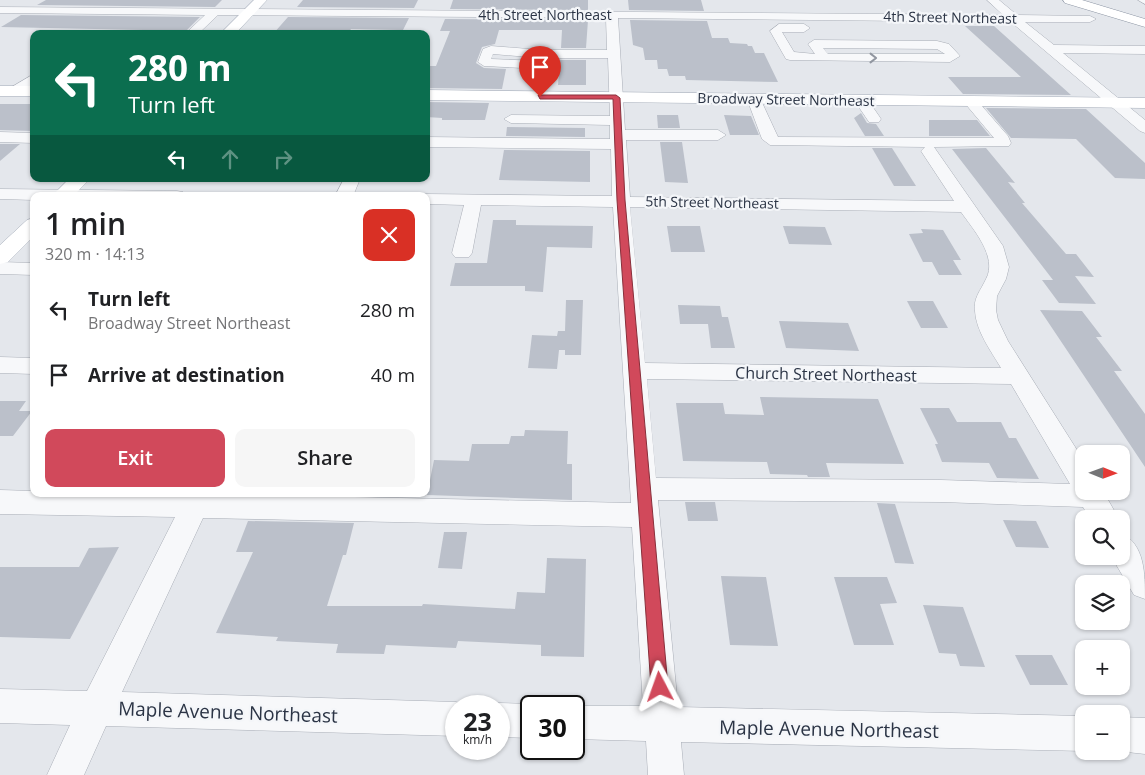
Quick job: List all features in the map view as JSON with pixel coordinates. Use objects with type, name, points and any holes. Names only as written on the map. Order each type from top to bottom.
[{"type":"main road","points":[[231,30],[261,0]]},
{"type":"main road","points":[[1069,0],[1145,23]]},
{"type":"main road","points":[[8,91],[30,91]]},
{"type":"main road","name":"Broadway Street Northeast","points":[[430,95],[1145,104]]},
{"type":"main road","points":[[67,192],[77,182]]},
{"type":"main road","points":[[0,257],[30,228]]},
{"type":"street","points":[[424,27],[437,0]]},
{"type":"street","points":[[992,0],[1010,14],[1010,18],[1145,128]]},
{"type":"street","points":[[714,2],[717,15]]},
{"type":"street","points":[[922,4],[934,17]]},
{"type":"street","name":"4th Street Northeast","points":[[0,10],[796,16],[818,12],[934,17],[1090,19]]},
{"type":"street","points":[[195,30],[214,13]]},
{"type":"street","points":[[612,15],[621,200],[666,775]]},
{"type":"street","points":[[796,16],[824,58]]},
{"type":"street","points":[[753,29],[804,28]]},
{"type":"street","points":[[777,29],[776,31],[790,56],[824,58],[950,58],[954,56],[945,47],[937,45],[814,44]]},
{"type":"street","points":[[1049,49],[1145,50]]},
{"type":"street","points":[[548,54],[614,54]]},
{"type":"street","points":[[1068,65],[1087,65]]},
{"type":"street","points":[[8,91],[30,80]]},
{"type":"street","points":[[754,99],[770,139],[775,142],[1003,143],[1003,139],[970,101]]},
{"type":"street","points":[[861,100],[874,119]]},
{"type":"street","points":[[511,119],[618,133]]},
{"type":"street","points":[[430,142],[618,133],[718,136]]},
{"type":"street","points":[[0,137],[30,138]]},
{"type":"street","points":[[929,151],[968,207],[998,257],[1000,267],[998,279],[987,297],[985,306],[987,318],[997,342],[1075,470]]},
{"type":"street","points":[[0,194],[30,195]]},
{"type":"street","name":"5th Street Northeast","points":[[430,199],[621,200],[968,207]]},
{"type":"street","points":[[462,253],[474,200]]},
{"type":"street","points":[[0,268],[30,269]]},
{"type":"street","points":[[0,365],[30,366]]},
{"type":"street","name":"Church Street Northeast","points":[[635,371],[1018,376]]},
{"type":"street","points":[[0,502],[197,500],[645,502],[941,491],[1075,497]]},
{"type":"street","points":[[65,775],[197,500]]},
{"type":"street","points":[[1130,561],[1145,585]]},
{"type":"street","name":"Maple Avenue Northeast","points":[[0,706],[445,719]]},
{"type":"street","name":"Maple Avenue Northeast","points":[[585,722],[1075,734]]},
{"type":"street","points":[[1130,735],[1145,736]]},
{"type":"building","points":[[46,0],[222,0],[215,7],[37,5]]},
{"type":"building","points":[[303,0],[418,0],[414,8],[297,7]]},
{"type":"building","points":[[453,0],[588,0],[588,10],[450,9]]},
{"type":"building","points":[[628,0],[701,0],[704,11],[629,10]]},
{"type":"building","points":[[21,15],[200,17],[187,30],[1,27]]},
{"type":"building","points":[[288,17],[409,18],[403,30],[277,30]]},
{"type":"building","points":[[445,19],[588,20],[586,48],[561,48],[562,30],[499,30],[495,44],[482,47],[476,63],[484,68],[506,69],[502,89],[430,88],[430,66],[436,66],[450,31],[440,31]]},
{"type":"building","points":[[630,20],[707,21],[712,38],[728,38],[730,43],[747,44],[752,46],[755,53],[764,53],[778,82],[686,80],[685,76],[669,76],[667,69],[658,69],[657,60],[645,60],[643,48],[633,45]]},
{"type":"building","points":[[965,26],[994,26],[1071,95],[963,94],[948,77],[1021,77]]},
{"type":"building","points":[[560,60],[586,60],[586,85],[558,85]]},
{"type":"building","points":[[430,102],[489,103],[485,120],[442,120],[442,118],[430,117]]},
{"type":"building","points":[[0,104],[30,104],[30,131],[0,130]]},
{"type":"building","points":[[986,108],[1086,109],[1145,163],[1145,179],[1115,178],[1076,139],[1011,138]]},
{"type":"building","points":[[861,113],[867,123],[876,124],[884,136],[865,136],[854,118]]},
{"type":"building","points":[[657,115],[678,115],[680,128],[658,128]]},
{"type":"building","points":[[724,115],[751,116],[759,135],[730,135]]},
{"type":"building","points":[[929,120],[977,120],[990,136],[929,136]]},
{"type":"building","points":[[507,127],[585,128],[585,137],[506,136]]},
{"type":"building","points":[[660,142],[682,142],[688,183],[665,182]]},
{"type":"building","points":[[0,144],[20,144],[0,161]]},
{"type":"building","points":[[872,148],[892,148],[916,186],[894,186]]},
{"type":"building","points":[[986,148],[1015,183],[1008,182],[1025,203],[1022,203],[1066,254],[1076,254],[1094,277],[1075,276],[1096,304],[1059,303],[1042,280],[1053,280],[952,149]]},
{"type":"building","points":[[504,150],[590,151],[590,182],[499,180]]},
{"type":"building","points":[[493,220],[516,220],[516,225],[593,226],[592,248],[547,247],[543,292],[525,291],[525,286],[450,286],[455,263],[487,263]]},
{"type":"building","points":[[667,226],[700,226],[705,252],[671,252]]},
{"type":"building","points":[[783,226],[825,227],[832,245],[789,244]]},
{"type":"building","points":[[921,229],[943,230],[961,260],[953,260],[962,275],[939,275],[932,262],[923,262],[909,234],[923,233]]},
{"type":"building","points":[[566,300],[583,300],[581,355],[565,355],[565,350],[559,350],[557,369],[528,368],[532,335],[557,336],[558,331],[565,331]]},
{"type":"building","points":[[907,301],[933,301],[948,328],[921,328]]},
{"type":"building","points":[[678,305],[720,306],[722,317],[728,317],[735,348],[711,348],[708,324],[680,324]]},
{"type":"building","points":[[1040,310],[1082,311],[1102,337],[1096,337],[1122,371],[1114,371],[1145,414],[1145,467]]},
{"type":"building","points":[[779,321],[848,323],[859,351],[786,348]]},
{"type":"building","points":[[760,397],[878,399],[904,464],[826,463],[830,477],[808,477],[807,475],[770,474],[767,462],[683,461],[676,403],[723,403],[725,414],[764,415]]},
{"type":"building","points":[[0,401],[26,401],[19,411],[30,411],[30,414],[13,436],[0,436]]},
{"type":"building","points":[[920,408],[949,408],[957,422],[1001,422],[1009,438],[1016,438],[1039,479],[997,478],[989,463],[942,462],[935,444],[938,444]]},
{"type":"building","points":[[525,430],[568,431],[567,464],[572,464],[572,500],[430,495],[430,480],[434,460],[469,461],[472,444],[509,444],[511,436],[524,436]]},
{"type":"building","points":[[685,502],[715,502],[718,521],[688,521]]},
{"type":"building","points":[[877,503],[895,504],[914,564],[895,563]]},
{"type":"building","points":[[1003,520],[1036,521],[1049,548],[1016,547]]},
{"type":"building","points":[[248,521],[354,523],[346,555],[343,555],[327,606],[422,606],[423,604],[515,609],[517,592],[545,593],[547,558],[586,559],[584,657],[541,656],[541,645],[458,641],[456,648],[386,645],[384,654],[336,653],[338,644],[276,641],[278,637],[216,633],[253,552],[236,552]]},
{"type":"building","points":[[444,532],[467,532],[462,569],[438,568]]},
{"type":"building","points":[[119,547],[70,639],[0,637],[0,567],[79,567],[89,548]]},
{"type":"building","points":[[721,576],[766,577],[778,646],[730,645]]},
{"type":"building","points":[[834,577],[887,577],[897,603],[880,604],[894,645],[854,645]]},
{"type":"building","points":[[923,605],[963,607],[985,667],[960,666],[956,654],[939,653]]},
{"type":"building","points":[[1015,655],[1052,655],[1068,685],[1030,685]]},
{"type":"route","points":[[540,97],[616,98],[621,200],[660,687]]}]
